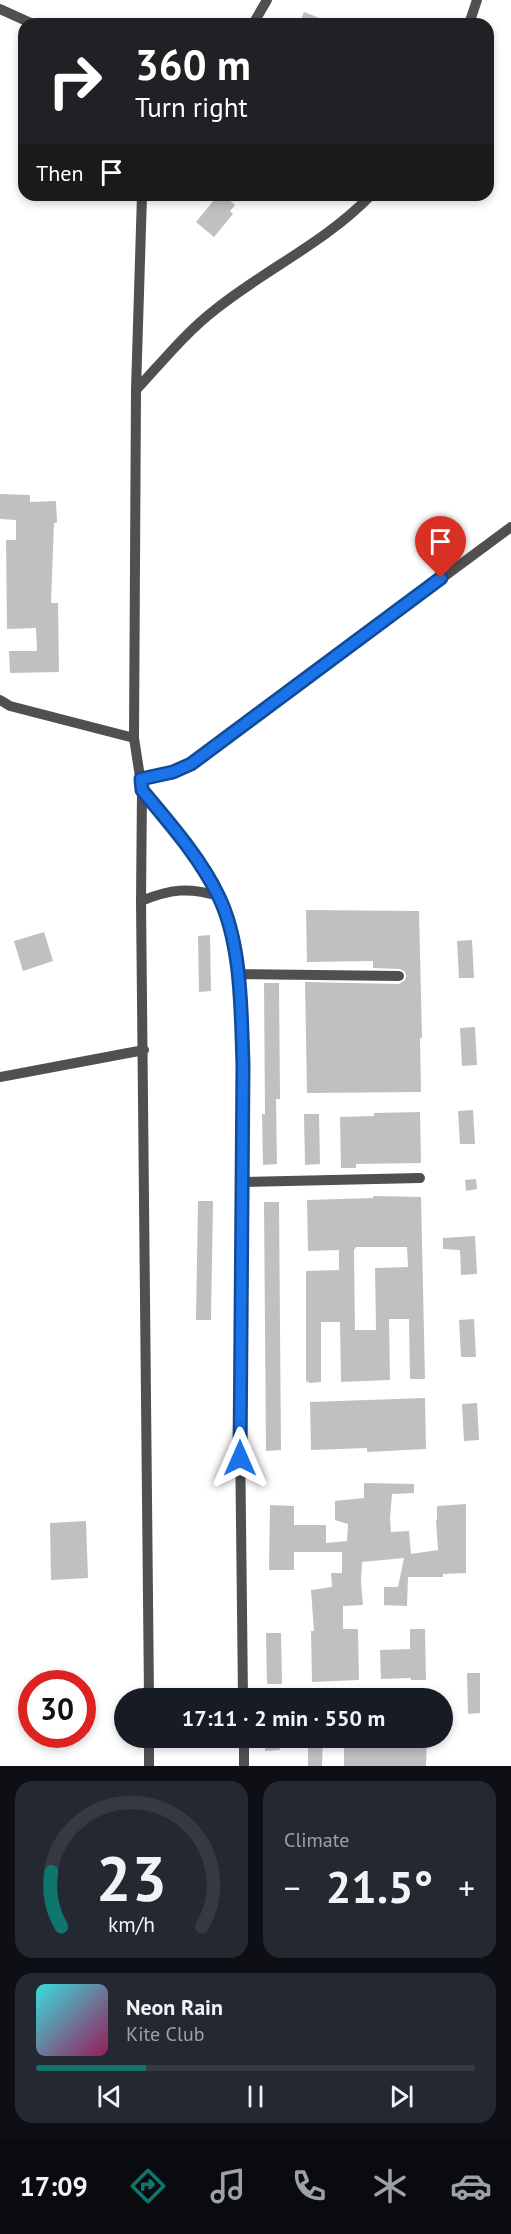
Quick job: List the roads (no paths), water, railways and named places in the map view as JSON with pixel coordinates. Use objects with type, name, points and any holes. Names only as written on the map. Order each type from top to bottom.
[{"type":"street","points":[[256,18],[267,0]]},
{"type":"street","points":[[471,18],[477,0]]},
{"type":"street","points":[[0,9],[20,18]]},
{"type":"street","points":[[142,201],[136,390],[135,738],[142,784],[141,901],[149,1688]]},
{"type":"street","points":[[136,390],[182,340],[216,309],[314,242],[365,201]]},
{"type":"street","points":[[142,784],[191,764],[511,527]]},
{"type":"street","points":[[0,700],[21,709],[135,738]]},
{"type":"street","points":[[142,784],[198,860],[219,896],[227,918],[237,974],[243,1064],[240,1434],[243,1688]]},
{"type":"street","points":[[141,901],[175,890],[196,890],[219,896]]},
{"type":"street","points":[[237,974],[399,976]]},
{"type":"street","points":[[0,1077],[144,1050]]},
{"type":"street","points":[[242,1182],[420,1178]]},
{"type":"street","points":[[149,1748],[149,1766]]},
{"type":"street","points":[[244,1748],[244,1766]]}]
